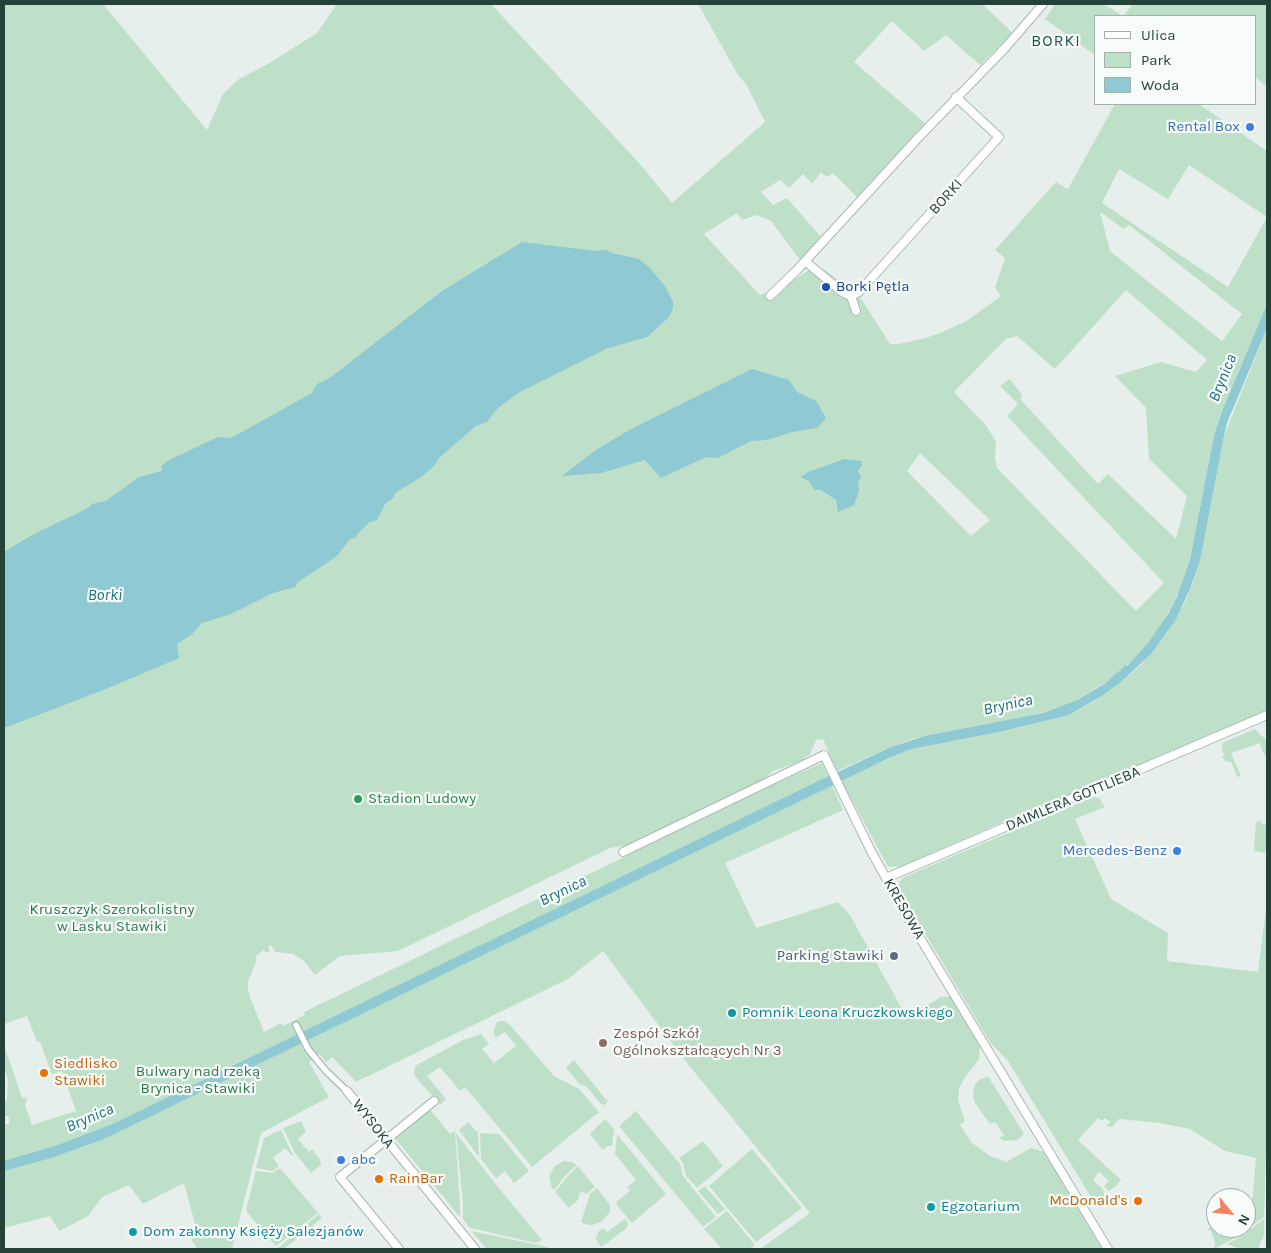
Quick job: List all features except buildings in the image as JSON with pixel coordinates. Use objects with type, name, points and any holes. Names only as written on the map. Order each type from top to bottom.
[{"type":"street","points":[[770,296],[805,261],[956,97],[1006,47],[1043,4]]},
{"type":"street","name":"BORKI","points":[[851,296],[859,292],[999,138],[956,97]]},
{"type":"street","points":[[805,261],[842,292],[851,296],[856,311]]},
{"type":"street","name":"DAIMLERA GOTTLIEBA","points":[[886,878],[1263,720],[1267,715]]},
{"type":"street","name":"KRESOWA","points":[[623,852],[824,755],[886,878],[914,928],[1108,1249]]},
{"type":"street","points":[[296,1025],[308,1049],[347,1091]]},
{"type":"street","name":"WYSOKA","points":[[347,1091],[475,1249]]},
{"type":"street","points":[[399,1249],[340,1177],[434,1101]]},
{"type":"green space","points":[[4,4],[103,4],[207,130],[223,94],[239,79],[268,64],[317,33],[337,4],[491,4],[639,163],[672,203],[765,122],[746,84],[738,75],[698,4],[982,4],[1013,33],[980,65],[946,35],[924,51],[892,21],[854,62],[925,123],[857,197],[833,173],[827,177],[821,172],[812,184],[803,174],[789,188],[780,180],[761,192],[773,205],[787,198],[821,237],[800,260],[771,221],[757,215],[742,220],[737,213],[704,234],[760,295],[792,281],[812,268],[825,270],[862,300],[890,344],[926,338],[945,331],[968,320],[1001,296],[995,288],[1005,258],[995,250],[1056,182],[1068,189],[1114,105],[1200,105],[1267,151],[1267,217],[1267,304],[1214,435],[1190,560],[1183,583],[1155,634],[1137,656],[1115,676],[1077,700],[1054,709],[1034,715],[912,739],[837,771],[823,739],[816,740],[810,754],[801,761],[773,771],[764,779],[628,845],[610,848],[398,951],[340,956],[315,975],[304,961],[293,954],[275,952],[271,945],[268,947],[270,951],[266,953],[264,950],[256,956],[256,962],[248,981],[251,1000],[264,1032],[281,1023],[283,1026],[305,1015],[304,1012],[822,763],[843,810],[725,863],[756,928],[838,902],[850,915],[907,1018],[941,997],[951,996],[980,1046],[979,1059],[959,1089],[958,1100],[965,1121],[960,1125],[971,1142],[990,1156],[1006,1162],[1031,1148],[1044,1152],[1102,1249],[760,1249],[810,1213],[687,1063],[603,951],[568,979],[356,1082],[332,1057],[326,1062],[319,1054],[309,1062],[329,1097],[261,1133],[232,1249],[198,1249],[191,1240],[198,1235],[184,1183],[143,1204],[129,1185],[102,1197],[88,1216],[59,1231],[50,1216],[4,1228],[4,1125],[10,1123],[8,1116],[4,1117],[4,1102],[7,1100],[8,1080],[4,1068],[4,1045],[22,1098],[26,1097],[27,1099],[25,1105],[32,1125],[76,1111],[62,1071],[52,1074],[40,1042],[37,1042],[27,1016],[4,1024]],"holes":[[[1189,165],[1267,217],[1228,287],[1102,203],[1119,169],[1168,199]],[[1100,212],[1124,229],[1129,225],[1242,314],[1222,341],[1110,251]],[[1126,290],[1207,360],[1196,372],[1161,362],[1115,376],[1146,408],[1149,459],[1187,496],[1176,539],[1108,474],[1098,484],[1021,400],[1022,395],[1010,379],[1000,386],[1018,404],[1007,416],[1164,583],[1136,611],[997,468],[995,458],[996,441],[985,424],[954,392],[1006,339],[1017,336],[1055,369]],[[920,453],[990,520],[971,536],[907,471]]]},
{"type":"green space","points":[[1055,4],[1104,4],[1121,15],[1094,15],[1094,54],[1045,19]]},
{"type":"green space","points":[[1133,4],[1267,4],[1267,87],[1256,78],[1256,15],[1124,15]]},
{"type":"green space","points":[[1267,328],[1267,712],[1023,813],[898,868],[897,866],[889,867],[842,781],[873,765],[912,749],[999,732],[1069,715],[1120,683],[1141,665],[1167,633],[1186,600],[1200,561],[1224,436]]},
{"type":"green space","points":[[1255,729],[1267,741],[1267,758],[1262,751],[1260,743],[1231,753],[1241,776],[1237,777],[1231,762],[1225,761],[1222,756],[1224,755],[1222,744]]},
{"type":"green space","points":[[1093,797],[1099,798],[1105,807],[1075,819],[1111,899],[1168,933],[1167,961],[1258,972],[1267,900],[1267,1119],[1264,1217],[1256,1223],[1256,1188],[1253,1188],[1256,1158],[1225,1151],[1190,1129],[1160,1123],[1119,1119],[1112,1127],[1106,1126],[1110,1122],[1105,1118],[1102,1121],[1098,1118],[1078,1140],[1121,1180],[1108,1191],[1104,1186],[1109,1181],[1099,1172],[1093,1180],[1103,1189],[1105,1196],[1096,1200],[1091,1197],[1008,1061],[990,1042],[899,890],[899,882],[904,877]]},
{"type":"green space","points":[[1260,820],[1262,825],[1267,823],[1267,853],[1254,851],[1256,822]]},
{"type":"green space","points":[[505,1021],[554,1076],[579,1089],[599,1112],[532,1167],[465,1087],[460,1091],[440,1067],[427,1076],[446,1099],[440,1105],[414,1075],[415,1066],[463,1040],[481,1034],[489,1044],[482,1049],[494,1063],[516,1046],[505,1032],[496,1038],[493,1032],[497,1022]]},
{"type":"green space","points":[[574,1060],[608,1102],[604,1105],[586,1086],[579,1084],[566,1067]]},
{"type":"green space","points":[[988,1076],[1024,1134],[1017,1140],[1004,1141],[999,1138],[1004,1135],[995,1122],[990,1124],[975,1103],[973,1097],[974,1086],[979,1080]]},
{"type":"green space","points":[[429,1108],[450,1134],[455,1131],[460,1217],[394,1137]]},
{"type":"green space","points":[[636,1111],[680,1164],[683,1176],[716,1217],[703,1227],[619,1126]]},
{"type":"green space","points":[[605,1119],[614,1129],[612,1146],[608,1146],[603,1150],[590,1134]]},
{"type":"green space","points":[[301,1121],[306,1132],[298,1139],[309,1152],[312,1149],[320,1159],[321,1165],[311,1173],[295,1153],[283,1128]]},
{"type":"green space","points":[[468,1122],[478,1133],[479,1157],[459,1130]]},
{"type":"green space","points":[[281,1130],[293,1155],[285,1148],[273,1158],[279,1166],[273,1171],[256,1168],[264,1138]]},
{"type":"green space","points":[[456,1133],[542,1240],[536,1243],[470,1228],[463,1219]]},
{"type":"green space","points":[[480,1133],[499,1134],[529,1171],[514,1183],[505,1171],[496,1178],[481,1159]]},
{"type":"green space","points":[[617,1134],[666,1194],[632,1223],[616,1202],[630,1191],[627,1187],[636,1180],[615,1154]]},
{"type":"green space","points":[[703,1141],[723,1166],[697,1188],[686,1176],[683,1163],[679,1158]]},
{"type":"green space","points":[[752,1149],[802,1208],[756,1242],[709,1186]]},
{"type":"green space","points":[[563,1161],[572,1162],[577,1165],[554,1190],[549,1176],[554,1167]]},
{"type":"green space","points":[[578,1166],[595,1187],[586,1194],[583,1192],[579,1193],[578,1200],[569,1208],[555,1192]]},
{"type":"green space","points":[[280,1168],[318,1213],[276,1246],[246,1211],[256,1171],[273,1173]]},
{"type":"green space","points":[[705,1186],[725,1209],[718,1214],[698,1191]]},
{"type":"green space","points":[[597,1188],[610,1205],[610,1212],[601,1222],[591,1225],[585,1224],[581,1222],[590,1194]]},
{"type":"green space","points":[[727,1211],[755,1245],[749,1249],[722,1249],[704,1229]]},
{"type":"green space","points":[[319,1214],[322,1218],[284,1249],[278,1248]]},
{"type":"green space","points":[[625,1219],[628,1223],[627,1228],[601,1247],[596,1239],[598,1232],[603,1228],[607,1232]]},
{"type":"green space","points":[[1264,1219],[1264,1235],[1258,1249],[1240,1249],[1227,1244],[1238,1238],[1256,1238],[1256,1225]]},
{"type":"green space","points":[[471,1231],[548,1247],[549,1249],[487,1249]]},
{"type":"green space","points":[[1214,1238],[1235,1238],[1213,1249],[1215,1242]]},
{"type":"water","name":"Borki","points":[[522,242],[596,251],[607,250],[612,253],[639,259],[649,267],[665,286],[673,302],[673,309],[668,318],[647,337],[606,349],[518,393],[497,409],[487,422],[476,426],[439,458],[433,467],[420,478],[396,492],[393,498],[385,504],[377,520],[370,522],[355,538],[350,539],[337,556],[298,582],[295,587],[273,593],[231,614],[202,623],[192,634],[177,644],[179,658],[106,689],[4,728],[4,552],[32,535],[88,508],[92,504],[106,501],[139,477],[162,471],[161,466],[169,460],[218,437],[231,438],[312,393],[317,384],[331,377],[442,291]]},
{"type":"water","points":[[1267,304],[1267,328],[1227,423],[1200,561],[1190,589],[1175,621],[1151,654],[1120,683],[1103,695],[1069,715],[999,732],[912,749],[889,758],[104,1139],[51,1158],[4,1171],[4,1161],[58,1145],[115,1123],[891,747],[925,736],[1043,713],[1077,700],[1104,684],[1125,665],[1127,666],[1148,643],[1177,597],[1190,560],[1214,435]]},
{"type":"water","points":[[752,369],[789,380],[797,392],[816,401],[826,418],[817,428],[792,432],[767,440],[751,441],[718,458],[706,457],[661,478],[645,460],[601,473],[562,476],[596,450],[631,429]]},
{"type":"water","points":[[844,459],[862,461],[858,471],[861,477],[858,482],[859,491],[854,505],[838,512],[836,500],[821,490],[814,490],[810,482],[801,477],[808,472]]},
{"type":"place","name":"Rental Box","points":[[1250,127]]},
{"type":"place","name":"Borki Pętla","points":[[826,287]]},
{"type":"place","name":"Stadion Ludowy","points":[[358,799]]},
{"type":"place","name":"Mercedes-Benz","points":[[1177,851]]},
{"type":"place","name":"Parking Stawiki","points":[[894,956]]},
{"type":"place","name":"Pomnik Leona Kruczkowskiego","points":[[732,1013]]},
{"type":"place","name":"Zespół Szkół Ogólnokształcących Nr 3","points":[[603,1043]]},
{"type":"place","name":"Siedlisko Stawiki","points":[[44,1073]]},
{"type":"place","name":"abc","points":[[341,1160]]},
{"type":"place","name":"RainBar","points":[[379,1179]]},
{"type":"place","name":"McDonald's","points":[[1138,1201]]},
{"type":"place","name":"Egzotarium","points":[[931,1207]]},
{"type":"place","name":"Dom zakonny Księży Salezjanów","points":[[133,1232]]},
{"type":"district","name":"BORKI","points":[[1056,41]]},
{"type":"water label","name":"Brynica","points":[[1223,378]]},
{"type":"water label","name":"Brynica","points":[[1008,705]]},
{"type":"water label","name":"Brynica","points":[[563,891]]},
{"type":"water label","name":"Brynica","points":[[90,1118]]},
{"type":"park label","name":"Kruszczyk Szerokolistny w Lasku Stawiki","points":[[112,918]]},
{"type":"park label","name":"Bulwary nad rzeką Brynica - Stawiki","points":[[198,1080]]}]
